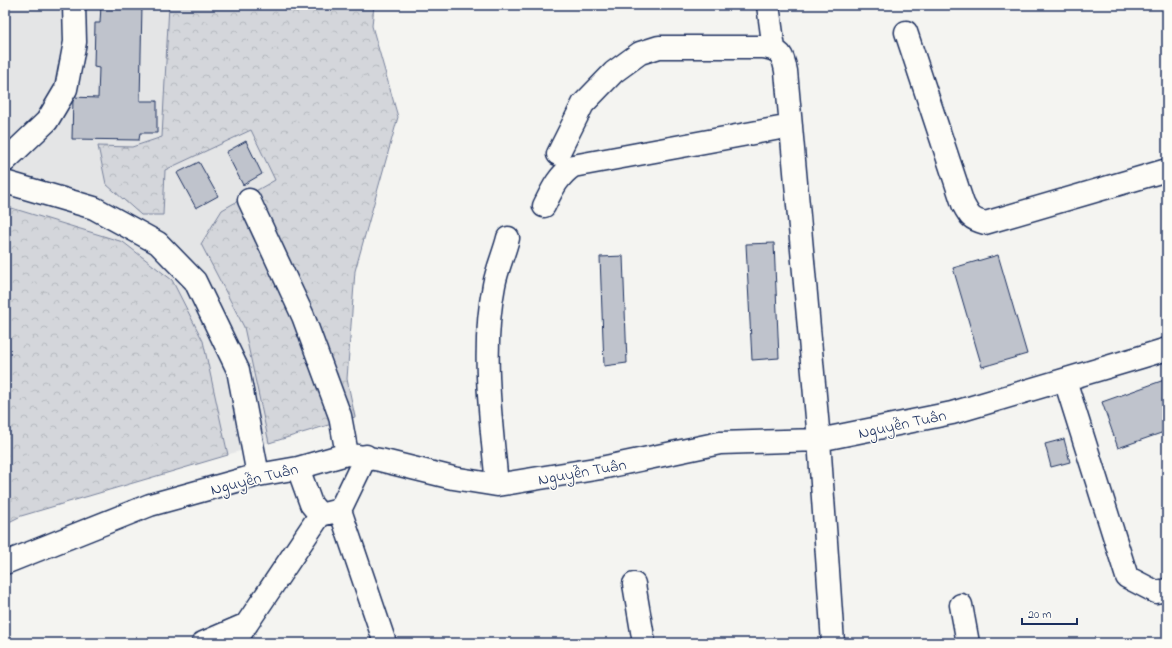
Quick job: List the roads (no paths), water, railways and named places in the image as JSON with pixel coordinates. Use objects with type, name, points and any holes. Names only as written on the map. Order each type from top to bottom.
[{"type":"street","points":[[5,161],[47,121],[66,89],[75,42],[74,5]]},
{"type":"street","points":[[768,5],[774,49]]},
{"type":"street","points":[[906,32],[963,204],[968,214],[975,220],[985,223],[1167,170]]},
{"type":"street","points":[[558,154],[583,104],[614,72],[640,53],[659,47],[763,47],[774,49],[784,58],[819,440],[833,643]]},
{"type":"street","points":[[544,206],[553,188],[565,172],[573,166],[791,126]]},
{"type":"street","points":[[5,182],[94,208],[158,243],[196,281],[238,370],[258,475]]},
{"type":"street","points":[[203,643],[241,636],[330,512],[357,455],[340,416],[303,316],[248,200]]},
{"type":"street","points":[[497,485],[488,392],[488,334],[494,285],[508,238]]},
{"type":"street","name":"Nguyễn Tuân","points":[[5,563],[150,505],[258,475],[357,455],[453,478],[497,485],[601,468],[720,443],[819,440],[952,413],[1141,358],[1167,349]]},
{"type":"street","points":[[1065,380],[1127,577],[1156,592],[1167,590]]},
{"type":"street","points":[[298,468],[311,504],[330,512],[385,643]]},
{"type":"street","points":[[634,584],[644,643]]},
{"type":"street","points":[[961,605],[968,643]]}]
